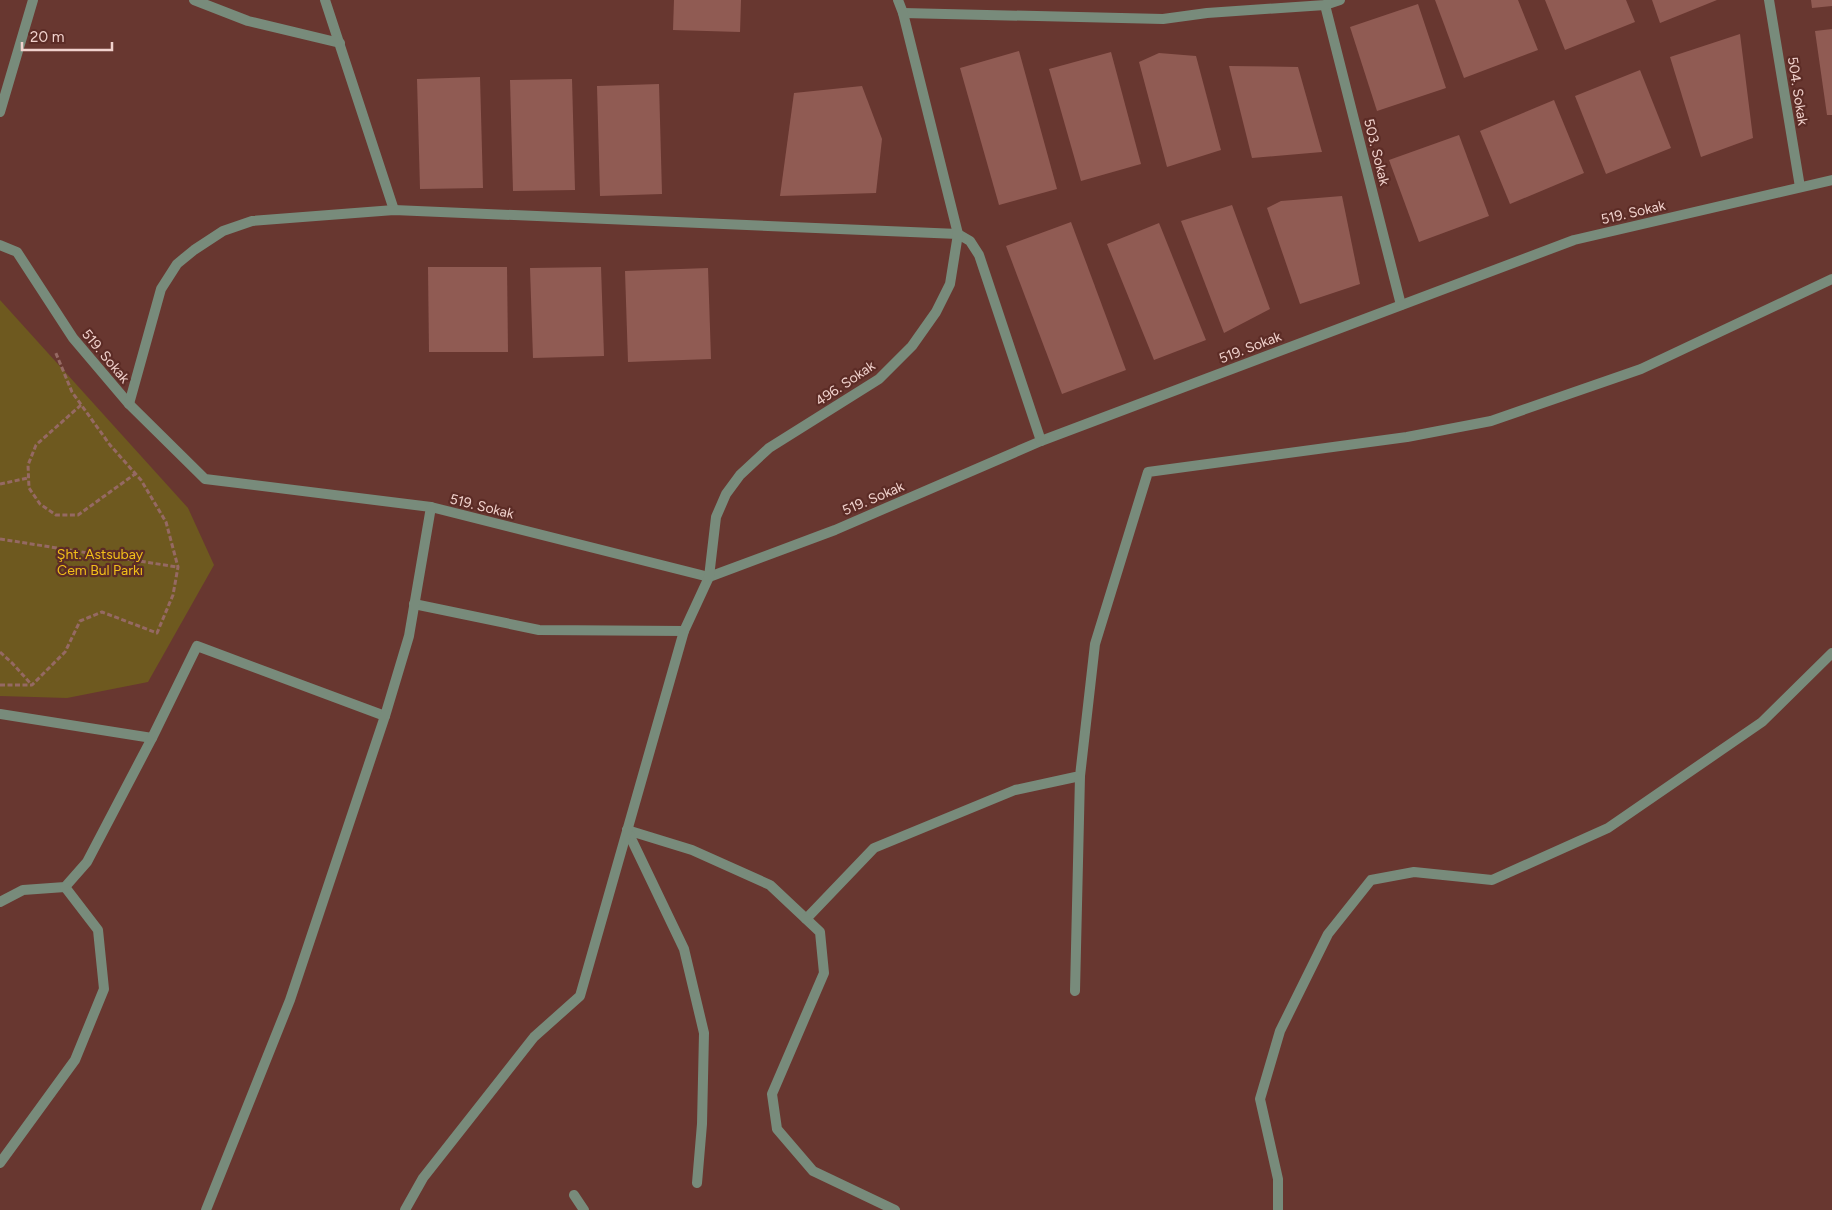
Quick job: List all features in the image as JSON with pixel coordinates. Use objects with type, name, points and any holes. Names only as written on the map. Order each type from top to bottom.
[{"type":"street","points":[[0,112],[33,0]]},
{"type":"street","points":[[194,0],[248,21],[340,42]]},
{"type":"street","points":[[325,0],[394,210]]},
{"type":"street","name":"496. Sokak","points":[[405,1210],[423,1178],[534,1037],[580,996],[684,631],[709,577],[716,517],[726,494],[740,475],[769,448],[879,379],[912,346],[936,312],[950,284],[958,234],[903,13],[898,0]]},
{"type":"street","points":[[903,13],[1162,19],[1207,13],[1325,5],[1340,0]]},
{"type":"street","name":"504. Sokak","points":[[1769,0],[1800,187]]},
{"type":"street","name":"503. Sokak","points":[[1325,5],[1401,305]]},
{"type":"street","name":"519. Sokak","points":[[0,245],[17,252],[73,338],[129,404],[205,479],[431,507],[709,577],[835,530],[1041,440],[1574,240],[1832,180]]},
{"type":"street","points":[[129,404],[161,290],[177,264],[194,250],[223,231],[252,221],[394,210],[958,234],[970,242],[979,255],[1041,440]]},
{"type":"street","points":[[1075,990],[1080,776],[1095,644],[1148,472],[1407,437],[1491,421],[1642,369],[1832,279]]},
{"type":"street","points":[[206,1210],[290,1000],[385,716],[409,636],[431,507]]},
{"type":"street","points":[[414,604],[539,630],[684,631]]},
{"type":"street","points":[[0,902],[24,890],[65,887],[87,862],[198,646],[385,716]]},
{"type":"street","points":[[1278,1210],[1278,1178],[1260,1099],[1280,1031],[1328,934],[1371,880],[1414,872],[1492,880],[1608,828],[1762,722],[1832,653]]},
{"type":"street","points":[[0,714],[152,738]]},
{"type":"street","points":[[806,919],[874,848],[1015,790],[1080,776]]},
{"type":"street","points":[[627,830],[692,850],[770,885],[820,932],[824,973],[772,1094],[777,1129],[813,1171],[895,1210]]},
{"type":"street","points":[[627,830],[684,949],[704,1033],[702,1124],[697,1183]]},
{"type":"street","points":[[0,1164],[75,1060],[104,988],[98,930],[65,887]]},
{"type":"street","points":[[574,1195],[584,1210]]},
{"type":"path","points":[[0,685],[32,685],[65,652],[80,621],[102,612],[157,633],[173,595],[178,567],[166,522],[141,480],[110,445],[72,392],[54,347]]},
{"type":"path","points":[[81,405],[36,445],[28,465],[28,478],[29,488],[40,504],[56,516],[78,515],[135,474]]},
{"type":"path","points":[[0,484],[28,478]]},
{"type":"path","points":[[0,539],[178,567]]},
{"type":"path","points":[[0,652],[32,685]]},
{"type":"green space","name":"Şht. Astsubay Cem Bul Parkı","points":[[0,300],[188,508],[214,565],[148,682],[67,698],[0,696]]},
{"type":"building","points":[[674,0],[741,0],[740,32],[673,30]]},
{"type":"building","points":[[1435,0],[1518,0],[1538,50],[1464,78]]},
{"type":"building","points":[[1545,0],[1626,0],[1635,22],[1565,50]]},
{"type":"building","points":[[1652,0],[1717,0],[1660,23]]},
{"type":"building","points":[[1811,0],[1832,0],[1832,6],[1812,8]]},
{"type":"building","points":[[1418,4],[1446,88],[1377,111],[1350,27]]},
{"type":"building","points":[[1832,29],[1832,115],[1827,115],[1815,31]]},
{"type":"building","points":[[1740,34],[1753,138],[1701,157],[1670,57]]},
{"type":"building","points":[[1019,51],[1057,189],[999,205],[960,68]]},
{"type":"building","points":[[1111,52],[1141,164],[1081,181],[1049,69]]},
{"type":"building","points":[[1159,53],[1196,56],[1221,150],[1167,167],[1139,62]]},
{"type":"building","points":[[1229,66],[1298,67],[1322,152],[1252,158]]},
{"type":"building","points":[[1640,70],[1671,148],[1606,174],[1575,96]]},
{"type":"building","points":[[480,77],[483,188],[420,189],[417,79]]},
{"type":"building","points":[[572,79],[575,190],[513,191],[510,80]]},
{"type":"building","points":[[659,84],[662,194],[600,196],[597,86]]},
{"type":"building","points":[[862,86],[882,139],[876,193],[780,196],[794,93]]},
{"type":"building","points":[[1554,100],[1584,173],[1510,204],[1480,131]]},
{"type":"building","points":[[1459,135],[1489,216],[1419,242],[1389,160]]},
{"type":"building","points":[[1342,196],[1360,284],[1300,304],[1267,208],[1281,201]]},
{"type":"building","points":[[1232,205],[1270,309],[1224,333],[1181,221]]},
{"type":"building","points":[[1071,222],[1126,370],[1062,394],[1006,246]]},
{"type":"building","points":[[1159,223],[1206,340],[1154,360],[1107,244]]},
{"type":"building","points":[[428,267],[507,267],[508,352],[429,352]]},
{"type":"building","points":[[601,267],[604,356],[533,358],[530,268]]},
{"type":"building","points":[[708,268],[711,359],[628,362],[625,271]]}]
